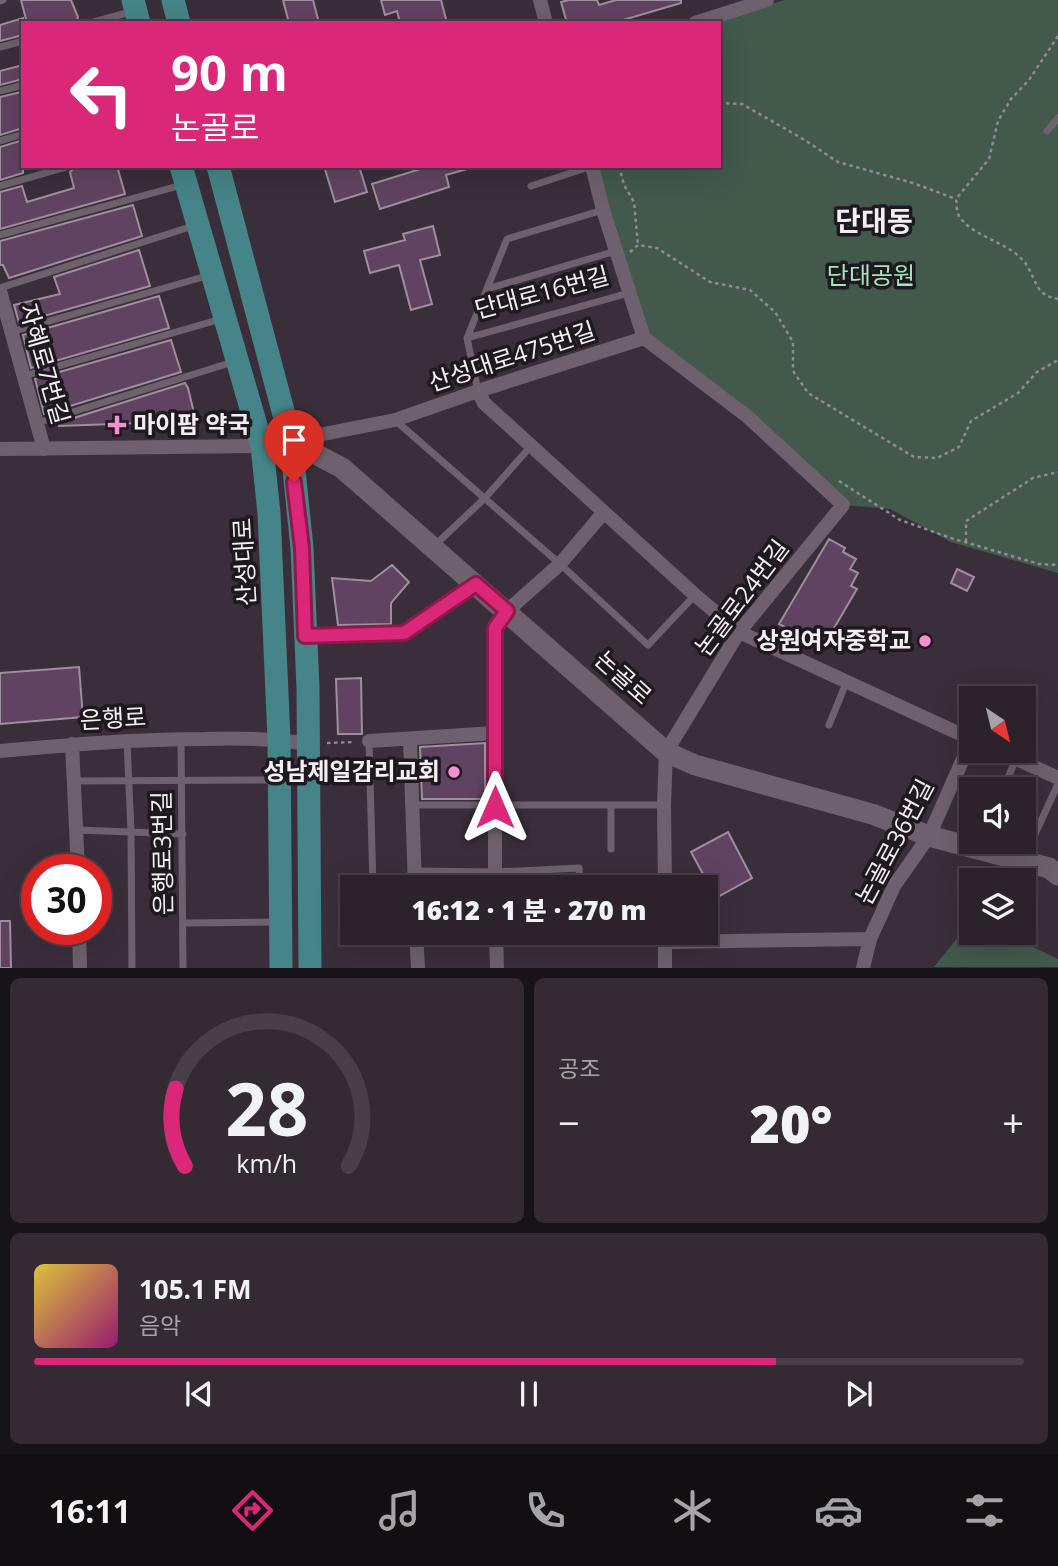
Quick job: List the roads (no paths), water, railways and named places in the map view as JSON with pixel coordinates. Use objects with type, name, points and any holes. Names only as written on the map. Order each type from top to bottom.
[{"type":"main road","points":[[173,0],[178,21]]},
{"type":"main road","points":[[219,168],[290,441],[302,548],[308,688],[306,744],[310,968]]},
{"type":"main road","name":"산성대로","points":[[183,175],[262,446],[269,513],[279,739],[282,968]]},
{"type":"street","points":[[540,0],[546,21]]},
{"type":"street","points":[[701,21],[766,0]]},
{"type":"street","name":"단대로16번길","points":[[592,168],[603,210],[644,338]]},
{"type":"street","name":"자혜로7번길","points":[[0,290],[44,449]]},
{"type":"street","name":"산성대로475번길","points":[[0,449],[262,446],[395,420],[644,338]]},
{"type":"street","name":"논골로24번길","points":[[644,338],[748,417],[843,505],[739,632],[666,752],[665,875]]},
{"type":"street","points":[[478,391],[484,403],[739,632],[959,734]]},
{"type":"street","name":"논골로","points":[[290,441],[342,468],[666,752],[695,765],[872,814],[929,836],[959,841]]},
{"type":"street","points":[[495,875],[495,628],[507,611],[560,564],[604,512]]},
{"type":"street","points":[[305,636],[404,633],[476,584]]},
{"type":"street","points":[[369,741],[495,733]]},
{"type":"street","name":"은행로","points":[[0,751],[72,744],[181,739],[279,739],[306,744]]},
{"type":"street","points":[[410,739],[415,875]]},
{"type":"street","points":[[72,744],[78,854]]},
{"type":"street","name":"논골로36번길","points":[[863,968],[870,939],[894,886],[929,836],[961,763]]},
{"type":"street","points":[[1026,763],[1058,778]]},
{"type":"street","name":"논골로","points":[[1003,854],[1049,868],[1058,874]]},
{"type":"street","points":[[718,938],[870,939]]},
{"type":"street","points":[[79,945],[80,968]]},
{"type":"street","points":[[417,945],[418,968]]},
{"type":"street","points":[[496,945],[497,968]]},
{"type":"street","points":[[665,945],[665,968]]},
{"type":"lane","points":[[98,21],[136,11]]},
{"type":"lane","points":[[0,47],[21,42]]},
{"type":"lane","points":[[0,91],[21,86]]},
{"type":"lane","points":[[1048,131],[1058,118]]},
{"type":"lane","points":[[0,141],[21,135]]},
{"type":"lane","points":[[0,186],[63,168]]},
{"type":"lane","name":"단대로16번길","points":[[531,186],[586,168]]},
{"type":"lane","points":[[0,234],[183,175]]},
{"type":"lane","points":[[478,391],[467,338],[507,239],[603,210]]},
{"type":"lane","points":[[0,290],[197,224]]},
{"type":"lane","name":"단대로16번길","points":[[487,289],[618,256]]},
{"type":"lane","points":[[11,332],[211,275]]},
{"type":"lane","name":"단대로16번길","points":[[467,338],[629,293]]},
{"type":"lane","points":[[24,376],[226,318]]},
{"type":"lane","points":[[37,423],[237,361]]},
{"type":"lane","points":[[395,420],[648,645],[695,595]]},
{"type":"lane","points":[[434,546],[484,499],[531,446]]},
{"type":"lane","points":[[829,725],[846,683]]},
{"type":"lane","name":"은행로3번길","points":[[181,739],[183,968]]},
{"type":"lane","points":[[127,741],[132,968]]},
{"type":"lane","points":[[369,741],[373,875]]},
{"type":"lane","points":[[75,781],[280,779]]},
{"type":"lane","points":[[1023,862],[1058,784]]},
{"type":"lane","points":[[411,805],[664,805]]},
{"type":"lane","points":[[611,806],[611,849]]},
{"type":"lane","points":[[77,830],[183,834]]},
{"type":"lane","points":[[530,875],[579,868],[579,875]]},
{"type":"lane","points":[[415,871],[451,875]]},
{"type":"lane","points":[[183,923],[281,922]]},
{"type":"place","name":"마이팜 약국","points":[[117,425]]},
{"type":"place","name":"상원여자중학교","points":[[925,641]]},
{"type":"place","name":"성남제일감리교회","points":[[454,772]]},
{"type":"district","name":"단대동","points":[[874,221]]},
{"type":"park label","name":"단대공원","points":[[871,276]]}]
